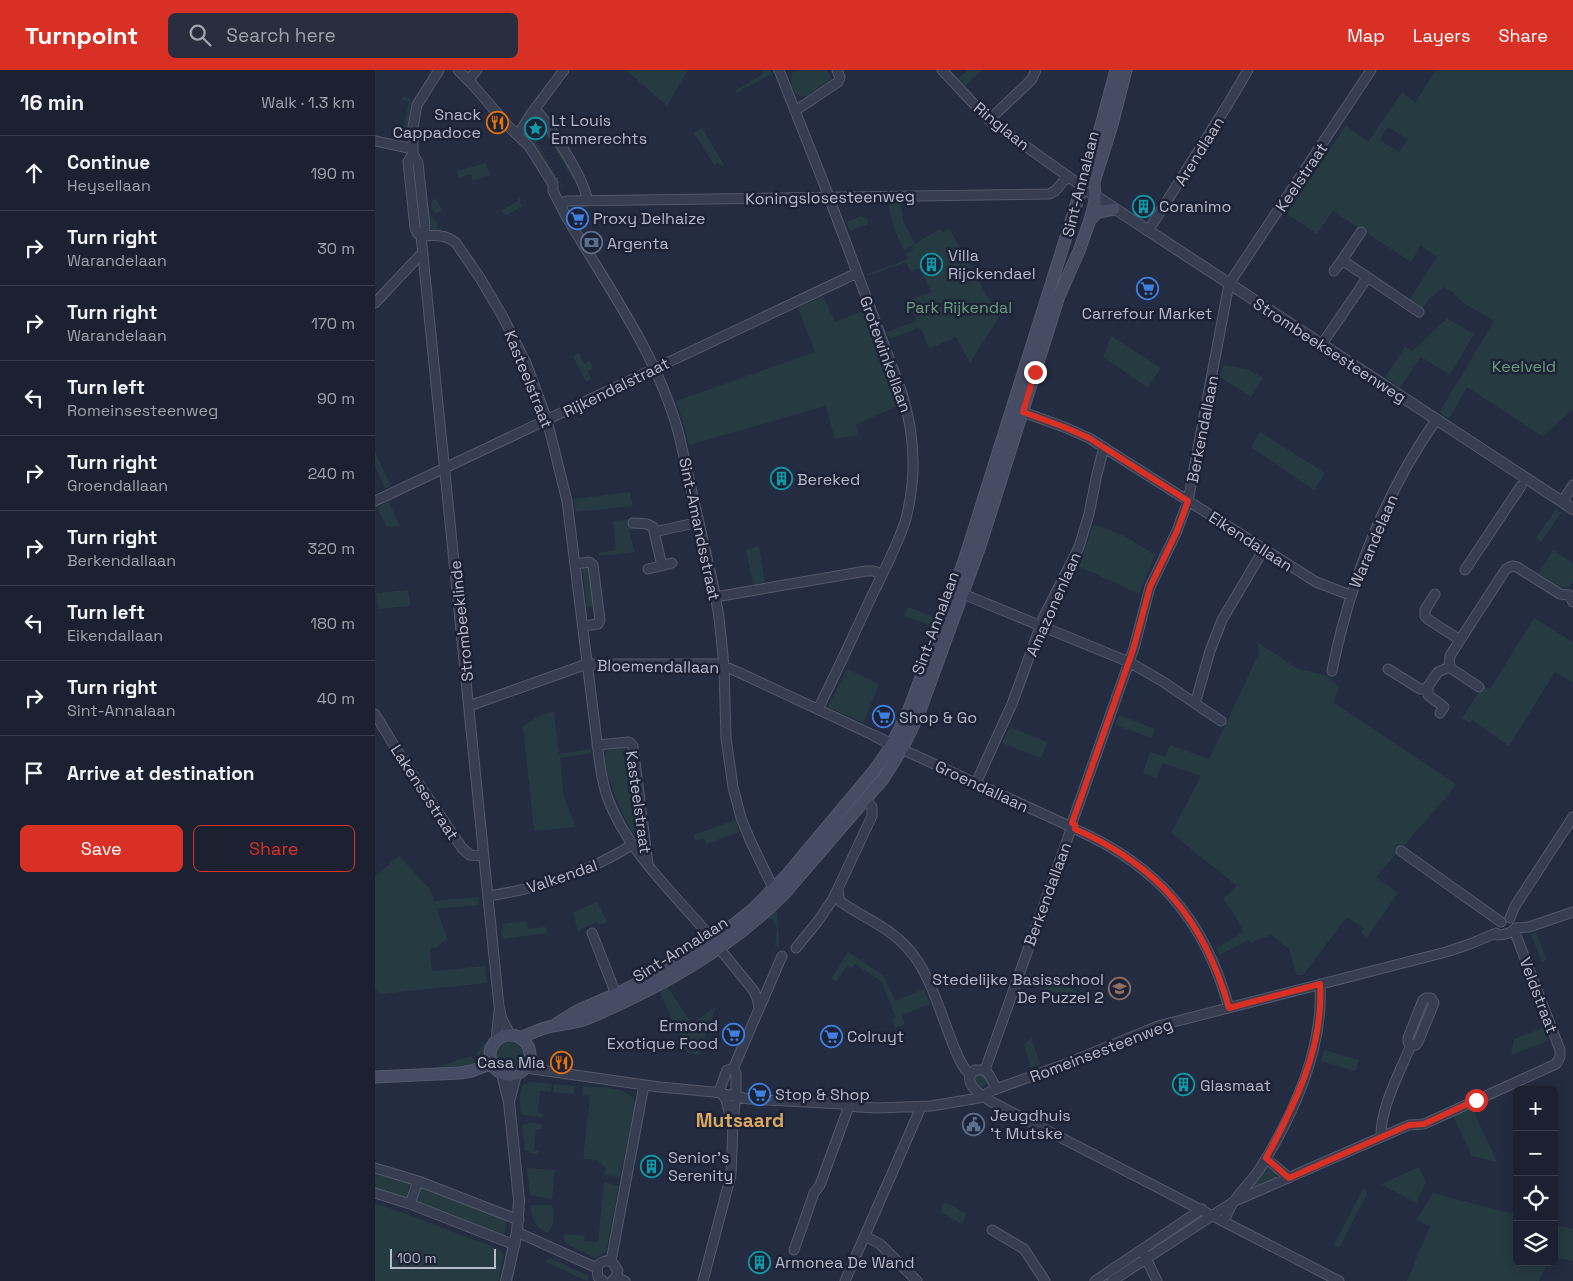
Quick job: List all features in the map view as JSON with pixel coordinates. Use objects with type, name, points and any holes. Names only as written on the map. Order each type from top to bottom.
[{"type":"main road","name":"Sint-Annalaan","points":[[552,1026],[578,1022],[656,986],[769,909],[883,779],[897,747],[972,538],[1088,191],[1116,70]]},
{"type":"main road","name":"Sint-Annalaan","points":[[1088,191],[1094,182],[1112,125],[1126,70]]},
{"type":"main road","name":"Sint-Annalaan","points":[[515,1037],[535,1033],[552,1026],[577,1011],[654,976],[716,944],[774,890],[873,772],[897,747],[918,716],[991,512],[1059,296],[1079,251],[1090,220],[1094,204],[1088,191]]},
{"type":"main road","points":[[1090,220],[1098,212],[1114,209]]},
{"type":"main road","points":[[529,1049],[515,1037],[505,1036],[496,1042],[491,1054],[492,1064],[502,1074],[521,1071],[530,1058],[529,1049],[535,1033]]},
{"type":"main road","points":[[375,1077],[464,1073],[492,1064]]},
{"type":"street","name":"Strombeeklinde","points":[[439,70],[417,105],[413,127],[413,151],[418,164],[425,227],[421,236],[499,1006],[502,1019],[515,1037]]},
{"type":"street","name":"Sint-Amandsstraat","points":[[457,70],[529,146],[553,184],[553,191],[559,203],[643,346],[677,428],[715,597],[724,666],[725,738],[733,787],[741,818],[774,890]]},
{"type":"street","points":[[468,80],[477,70]]},
{"type":"street","points":[[518,135],[564,70]]},
{"type":"street","name":"Grotewinkellaan","points":[[780,70],[902,394],[909,416],[912,438],[913,470],[908,509],[900,535],[818,709]]},
{"type":"street","points":[[795,111],[838,82],[840,77],[837,70]]},
{"type":"street","name":"Ringlaan","points":[[942,70],[989,120],[1068,176]]},
{"type":"street","points":[[989,120],[1032,79],[1036,70]]},
{"type":"street","name":"Arendlaan","points":[[1148,230],[1248,70]]},
{"type":"street","name":"Keelstraat","points":[[1229,284],[1371,70]]},
{"type":"street","points":[[535,109],[550,129],[575,171],[584,189],[587,201]]},
{"type":"street","points":[[375,142],[413,151]]},
{"type":"street","points":[[1068,176],[1088,191]]},
{"type":"street","name":"Koningslosesteenweg","points":[[559,203],[567,201],[828,196],[1049,194],[1055,191],[1068,176]]},
{"type":"street","name":"Strombeeksesteenweg","points":[[1088,191],[1573,509]]},
{"type":"street","points":[[1334,271],[1361,232]]},
{"type":"street","name":"Kasteelstraat","points":[[421,236],[446,237],[456,243],[464,254],[510,331],[526,363],[547,420],[567,500],[597,745],[602,778],[608,799],[621,828],[632,845],[754,991],[759,1003],[758,1011]]},
{"type":"street","points":[[375,303],[423,252]]},
{"type":"street","points":[[1342,260],[1419,312]]},
{"type":"street","name":"Rijkendalstraat","points":[[375,501],[857,273]]},
{"type":"street","points":[[1322,344],[1367,278]]},
{"type":"street","name":"Berkendallaan","points":[[985,1070],[1129,662],[1151,582],[1177,531],[1188,501],[1229,284]]},
{"type":"street","name":"Eikendallaan","points":[[1023,412],[1089,438],[1316,582],[1351,596]]},
{"type":"street","name":"Warandelaan","points":[[1332,671],[1351,596],[1363,562],[1383,514],[1401,478],[1435,420]]},
{"type":"street","name":"Amazonenlaan","points":[[977,783],[1012,704],[1040,626],[1081,540],[1089,514],[1104,447]]},
{"type":"street","points":[[1562,502],[1573,484]]},
{"type":"street","points":[[1465,570],[1521,486]]},
{"type":"street","points":[[654,532],[699,522]]},
{"type":"street","points":[[633,523],[653,527],[662,566]]},
{"type":"street","points":[[1194,702],[1222,620],[1264,549]]},
{"type":"street","points":[[575,564],[589,562],[593,564],[599,623],[583,626]]},
{"type":"street","points":[[648,569],[672,563]]},
{"type":"street","points":[[1449,667],[1451,656],[1460,640],[1506,569],[1512,566],[1517,567],[1560,594],[1572,595]]},
{"type":"street","points":[[715,597],[866,570],[882,574]]},
{"type":"street","points":[[963,594],[1129,662],[1163,681],[1221,722]]},
{"type":"street","points":[[1435,594],[1425,610],[1425,616],[1460,640]]},
{"type":"street","name":"Bloemendallaan","points":[[469,706],[587,664],[711,664],[724,666],[897,747]]},
{"type":"street","points":[[1449,667],[1479,687]]},
{"type":"street","points":[[1388,669],[1424,690],[1438,672],[1449,667]]},
{"type":"street","points":[[1428,687],[1428,695],[1444,706],[1440,713]]},
{"type":"street","name":"Lakensestraat","points":[[375,714],[462,848],[470,855],[484,856]]},
{"type":"street","name":"Kasteelstraat","points":[[597,745],[629,742],[633,746],[648,865]]},
{"type":"street","name":"Groendallaan","points":[[897,747],[1108,845],[1146,872],[1172,896],[1193,924],[1219,974],[1229,1008]]},
{"type":"street","points":[[797,948],[818,922],[833,899],[872,816],[872,807],[865,799]]},
{"type":"street","points":[[1496,933],[1496,928],[1505,920],[1515,906],[1573,817]]},
{"type":"street","name":"Valkendal","points":[[488,896],[535,887],[565,878],[604,861],[632,845]]},
{"type":"street","points":[[1401,850],[1505,920],[1515,921],[1515,929]]},
{"type":"street","points":[[838,889],[841,902],[892,932],[916,959],[927,979],[961,1062],[968,1072],[971,1086],[977,1093],[1339,1281]]},
{"type":"street","name":"Romeinsesteenweg","points":[[521,1071],[708,1091],[749,1099],[849,1106],[883,1108],[921,1107],[972,1100],[1158,1026],[1458,948],[1496,933],[1500,935],[1573,912]]},
{"type":"street","name":"Veldstraat","points":[[1381,1137],[1409,1125],[1424,1124],[1553,1066],[1559,1060],[1559,1050],[1515,929]]},
{"type":"street","points":[[592,933],[616,994]]},
{"type":"street","points":[[733,1069],[782,956]]},
{"type":"street","points":[[1224,1221],[1233,1202],[1251,1181],[1266,1158],[1304,1081],[1316,1037],[1320,984]]},
{"type":"street","points":[[1431,998],[1434,1003],[1419,1041],[1416,1045],[1411,1045],[1408,1042],[1408,1038],[1423,1000],[1431,998]]},
{"type":"street","name":"Strombeeklinde","points":[[496,1042],[499,1006]]},
{"type":"street","points":[[1095,1281],[1233,1202],[1381,1137],[1384,1113],[1411,1045]]},
{"type":"street","points":[[733,1069],[728,1069],[720,1087],[733,1125]]},
{"type":"street","points":[[703,1281],[729,1183],[732,1162],[736,1097],[736,1073],[733,1069]]},
{"type":"street","points":[[968,1072],[985,1070],[997,1089]]},
{"type":"street","points":[[509,1102],[521,1071]]},
{"type":"street","points":[[502,1074],[509,1102],[519,1198],[519,1220],[506,1281]]},
{"type":"street","points":[[611,1261],[645,1085]]},
{"type":"street","points":[[794,1250],[814,1192],[820,1185],[849,1106]]},
{"type":"street","points":[[845,1281],[921,1107]]},
{"type":"street","points":[[1266,1158],[1289,1178]]},
{"type":"street","points":[[375,1168],[418,1181],[519,1220]]},
{"type":"street","points":[[410,1204],[418,1181]]},
{"type":"street","points":[[375,1193],[410,1204],[515,1244]]},
{"type":"street","points":[[1111,1281],[1202,1209]]},
{"type":"street","points":[[992,1230],[1024,1250],[1045,1281]]},
{"type":"street","points":[[517,1232],[597,1268]]},
{"type":"street","points":[[865,1236],[880,1244],[917,1281]]},
{"type":"street","points":[[1144,1254],[1157,1281]]},
{"type":"street","points":[[603,1281],[597,1274],[597,1268],[602,1262],[611,1261]]},
{"type":"street","points":[[611,1261],[617,1268],[614,1279],[625,1281]]},
{"type":"green space","points":[[626,70],[688,70],[667,106]]},
{"type":"green space","points":[[762,70],[770,70],[772,74],[736,93],[735,91],[764,73]]},
{"type":"green space","points":[[798,70],[827,70],[832,79],[810,93],[809,96],[800,96],[795,92],[791,83],[792,73]]},
{"type":"green space","points":[[968,70],[982,70],[965,86],[958,78]]},
{"type":"green space","name":"Keelveld","points":[[1436,70],[1573,70],[1573,409],[1543,437],[1467,387],[1449,419],[1439,413],[1494,321],[1462,302],[1453,292],[1443,287],[1429,299],[1422,309],[1409,300],[1437,257],[1421,246],[1411,262],[1333,211],[1317,234],[1287,214],[1346,125],[1368,142],[1402,92],[1415,103]],"holes":[[[1387,127],[1408,139],[1399,152],[1380,140]]]},
{"type":"green space","points":[[403,96],[410,99],[411,102],[407,128],[404,127],[409,102],[402,100]]},
{"type":"green space","points":[[702,128],[724,165],[722,167],[719,163],[714,165],[694,133]]},
{"type":"green space","points":[[549,134],[575,179],[573,179],[547,136]]},
{"type":"green space","points":[[531,138],[537,141],[536,144],[539,145],[541,151],[544,152],[545,159],[548,159],[549,166],[552,167],[551,170],[554,170],[556,177],[559,178],[558,181],[561,181],[560,184],[563,185],[562,188]]},
{"type":"green space","points":[[486,163],[490,175],[473,181],[471,174],[459,178],[457,171]]},
{"type":"green space","points":[[520,198],[522,206],[505,216],[502,210]]},
{"type":"green space","points":[[436,199],[442,211],[437,213],[433,210],[431,204],[432,200]]},
{"type":"green space","name":"Park Rijkendal","points":[[887,201],[900,201],[904,223],[915,244],[940,229],[943,232],[949,228],[999,317],[970,363],[956,337],[929,349],[922,330],[918,328],[890,339],[887,332],[914,322],[916,319],[909,300],[932,292],[919,268],[910,271],[906,262],[866,275],[908,259],[906,253],[913,250],[911,246],[907,249],[864,269],[904,250],[895,231]]},
{"type":"green space","points":[[427,206],[438,224],[436,226],[438,229],[441,227],[440,231],[433,232],[427,227]]},
{"type":"green space","points":[[861,216],[868,220],[868,224],[850,231],[846,222]]},
{"type":"green space","points":[[823,296],[835,322],[863,311],[897,406],[856,425],[858,435],[835,439],[826,406],[689,445],[676,401],[815,352],[798,308]]},
{"type":"green space","points":[[1447,318],[1474,334],[1450,375],[1421,357],[1400,387],[1385,377],[1405,347],[1412,351]]},
{"type":"green space","points":[[1111,336],[1161,368],[1148,388],[1103,357]]},
{"type":"green space","points":[[579,353],[584,364],[590,361],[593,368],[588,371],[591,379],[586,382],[573,356]]},
{"type":"green space","points":[[1223,365],[1247,369],[1263,378],[1251,397],[1220,377]]},
{"type":"green space","points":[[1260,432],[1325,473],[1314,490],[1251,447]]},
{"type":"green space","points":[[375,452],[391,486],[385,489],[375,465]]},
{"type":"green space","points":[[630,492],[633,506],[576,512],[574,499]]},
{"type":"green space","points":[[389,502],[400,526],[387,527],[377,507]]},
{"type":"green space","points":[[1556,509],[1561,513],[1541,542],[1536,538]]},
{"type":"green space","points":[[631,519],[634,529],[629,530],[635,552],[599,556],[598,553],[616,550],[613,521]]},
{"type":"green space","points":[[1094,524],[1125,536],[1155,555],[1139,594],[1078,566]]},
{"type":"green space","points":[[759,546],[765,582],[753,585],[746,550]]},
{"type":"green space","points":[[1553,550],[1573,563],[1573,581],[1569,587],[1560,588],[1538,573]]},
{"type":"green space","points":[[587,565],[590,568],[594,606],[587,607],[582,567]]},
{"type":"green space","points":[[408,590],[410,606],[378,609],[376,593]]},
{"type":"green space","points":[[908,607],[937,618],[934,627],[904,616]]},
{"type":"green space","points":[[1534,618],[1573,642],[1573,683],[1555,672],[1509,746],[1472,720],[1470,723],[1462,718],[1483,685],[1490,689]]},
{"type":"green space","points":[[1257,642],[1298,669],[1328,676],[1339,687],[1334,703],[1456,784],[1376,877],[1398,893],[1367,938],[1361,932],[1364,929],[1347,917],[1303,975],[1297,975],[1289,949],[1271,935],[1250,943],[1248,940],[1220,955],[1216,948],[1244,932],[1223,899],[1237,886],[1171,833],[1201,776],[1163,763],[1156,778],[1143,773],[1150,752],[1165,757],[1170,745],[1209,759],[1259,653]]},
{"type":"green space","points":[[847,669],[879,684],[863,723],[828,707]]},
{"type":"green space","points":[[554,711],[559,754],[590,749],[591,753],[560,758],[564,797],[576,827],[534,831],[523,726],[541,715]]},
{"type":"green space","points":[[1119,715],[1155,729],[1152,738],[1115,725]]},
{"type":"green space","points":[[1010,727],[1047,742],[1041,758],[1002,743]]},
{"type":"green space","points":[[625,748],[629,752],[638,832],[635,835],[619,806],[605,758],[607,750]]},
{"type":"green space","points":[[735,820],[739,832],[706,844],[704,838],[696,841],[693,835]]},
{"type":"green space","points":[[399,856],[430,889],[434,901],[478,897],[479,905],[437,909],[447,938],[436,948],[430,949],[432,971],[485,966],[487,983],[381,994],[375,989],[375,876]]},
{"type":"green space","points":[[597,902],[607,922],[599,925],[597,922],[580,929],[581,931],[578,932],[573,912]]},
{"type":"green space","points":[[773,912],[777,912],[779,948],[775,947],[777,930],[775,921],[766,917]]},
{"type":"green space","points":[[527,921],[528,929],[546,927],[548,933],[503,939],[502,924]]},
{"type":"green space","points":[[1536,932],[1547,960],[1542,962],[1531,934]]},
{"type":"green space","points":[[848,952],[884,976],[895,1001],[924,989],[930,1004],[902,1015],[905,1024],[895,1028],[892,1020],[896,1018],[881,981],[855,964],[852,968],[848,965],[836,982],[831,979]]},
{"type":"green space","points":[[1027,973],[1083,993],[1078,1001],[1024,982]]},
{"type":"green space","points":[[667,986],[692,1024],[716,1007],[699,1055],[687,1052],[659,991]]},
{"type":"green space","points":[[1543,1028],[1548,1041],[1511,1055],[1514,1039]]},
{"type":"green space","points":[[1031,1037],[1040,1064],[1031,1068],[1024,1045]]},
{"type":"green space","points":[[510,1042],[520,1046],[524,1056],[520,1066],[510,1070],[500,1066],[496,1056],[500,1046]]},
{"type":"green space","points":[[485,1043],[487,1045],[484,1057],[479,1063],[477,1053]]},
{"type":"green space","points":[[1324,1050],[1359,1060],[1355,1071],[1321,1061]]},
{"type":"green space","points":[[470,1056],[476,1064],[457,1069],[440,1069],[438,1067]]},
{"type":"green space","points":[[980,1073],[985,1075],[987,1080],[985,1085],[980,1087],[975,1085],[973,1080],[975,1075]]},
{"type":"green space","points":[[530,1082],[552,1084],[551,1092],[540,1091],[538,1112],[543,1114],[542,1118],[521,1114],[520,1092],[523,1085]]},
{"type":"green space","points":[[554,1084],[575,1086],[574,1094],[553,1092]]},
{"type":"green space","points":[[583,1086],[622,1091],[629,1094],[633,1099],[635,1105],[620,1177],[605,1175],[606,1168],[597,1160],[583,1159],[590,1096],[582,1095]]},
{"type":"green space","points":[[1472,1108],[1497,1162],[1472,1156],[1453,1116]]},
{"type":"green space","points":[[531,1123],[541,1124],[542,1126],[541,1129],[536,1129],[534,1150],[539,1151],[538,1154],[529,1153],[529,1151],[525,1150],[522,1125]]},
{"type":"green space","points":[[1269,1165],[1278,1173],[1275,1179],[1251,1189],[1265,1168]]},
{"type":"green space","points":[[1419,1167],[1426,1182],[1416,1203],[1381,1184]]},
{"type":"green space","points":[[528,1168],[555,1170],[552,1199],[530,1195]]},
{"type":"green space","points":[[375,1172],[411,1183],[406,1197],[375,1189]]},
{"type":"green space","points":[[604,1182],[619,1186],[606,1252],[595,1258],[569,1245],[564,1241],[564,1234],[585,1236],[584,1241],[598,1242]]},
{"type":"green space","points":[[424,1187],[507,1220],[504,1235],[497,1234],[418,1203],[420,1190]]},
{"type":"green space","points":[[1364,1187],[1367,1194],[1339,1248],[1334,1245]]},
{"type":"green space","points":[[1433,1193],[1513,1214],[1513,1266],[1546,1266],[1539,1281],[1407,1281],[1430,1226],[1416,1220]]},
{"type":"green space","points":[[945,1202],[967,1214],[962,1224],[940,1212]]},
{"type":"green space","points":[[375,1204],[499,1249],[504,1255],[498,1281],[375,1281]]},
{"type":"green space","points":[[531,1205],[552,1205],[554,1209],[553,1224],[548,1233],[537,1226],[532,1214]]},
{"type":"green space","points":[[1558,1225],[1573,1229],[1573,1261],[1558,1258]]},
{"type":"green space","points":[[550,1258],[589,1276],[587,1281],[545,1262],[546,1259]]},
{"type":"place","name":"Snack Cappadoce","points":[[497,123]]},
{"type":"place","name":"Lt Louis Emmerechts","points":[[535,129]]},
{"type":"place","name":"Coranimo","points":[[1143,206]]},
{"type":"place","name":"Proxy Delhaize","points":[[577,218]]},
{"type":"place","name":"Argenta","points":[[591,243]]},
{"type":"place","name":"Villa Rijckendael","points":[[932,264]]},
{"type":"place","name":"Carrefour Market","points":[[1147,289]]},
{"type":"place","name":"Bereked","points":[[781,479]]},
{"type":"place","name":"Shop & Go","points":[[883,717]]},
{"type":"place","name":"Stedelijke Basisschool De Puzzel 2","points":[[1120,988]]},
{"type":"place","name":"Ermond Exotique Food","points":[[734,1034]]},
{"type":"place","name":"Colruyt","points":[[831,1036]]},
{"type":"place","name":"Casa Mia","points":[[561,1062]]},
{"type":"place","name":"Glasmaat","points":[[1184,1085]]},
{"type":"place","name":"Stop & Shop","points":[[759,1094]]},
{"type":"place","name":"Jeugdhuis 't Mutske","points":[[974,1124]]},
{"type":"place","name":"Senior's Serenity","points":[[652,1166]]},
{"type":"place","name":"Armonea De Wand","points":[[759,1262]]},
{"type":"district","name":"Mutsaard","points":[[740,1120]]},
{"type":"route","points":[[1035,372],[1023,412],[1089,438],[1188,501],[1177,531],[1150,587],[1133,650],[1072,823],[1075,825],[1075,829],[1121,853],[1152,877],[1172,896],[1193,924],[1214,961],[1229,1008],[1320,984],[1316,1037],[1304,1081],[1297,1100],[1266,1158],[1289,1178],[1409,1125],[1424,1124],[1476,1100]]}]
